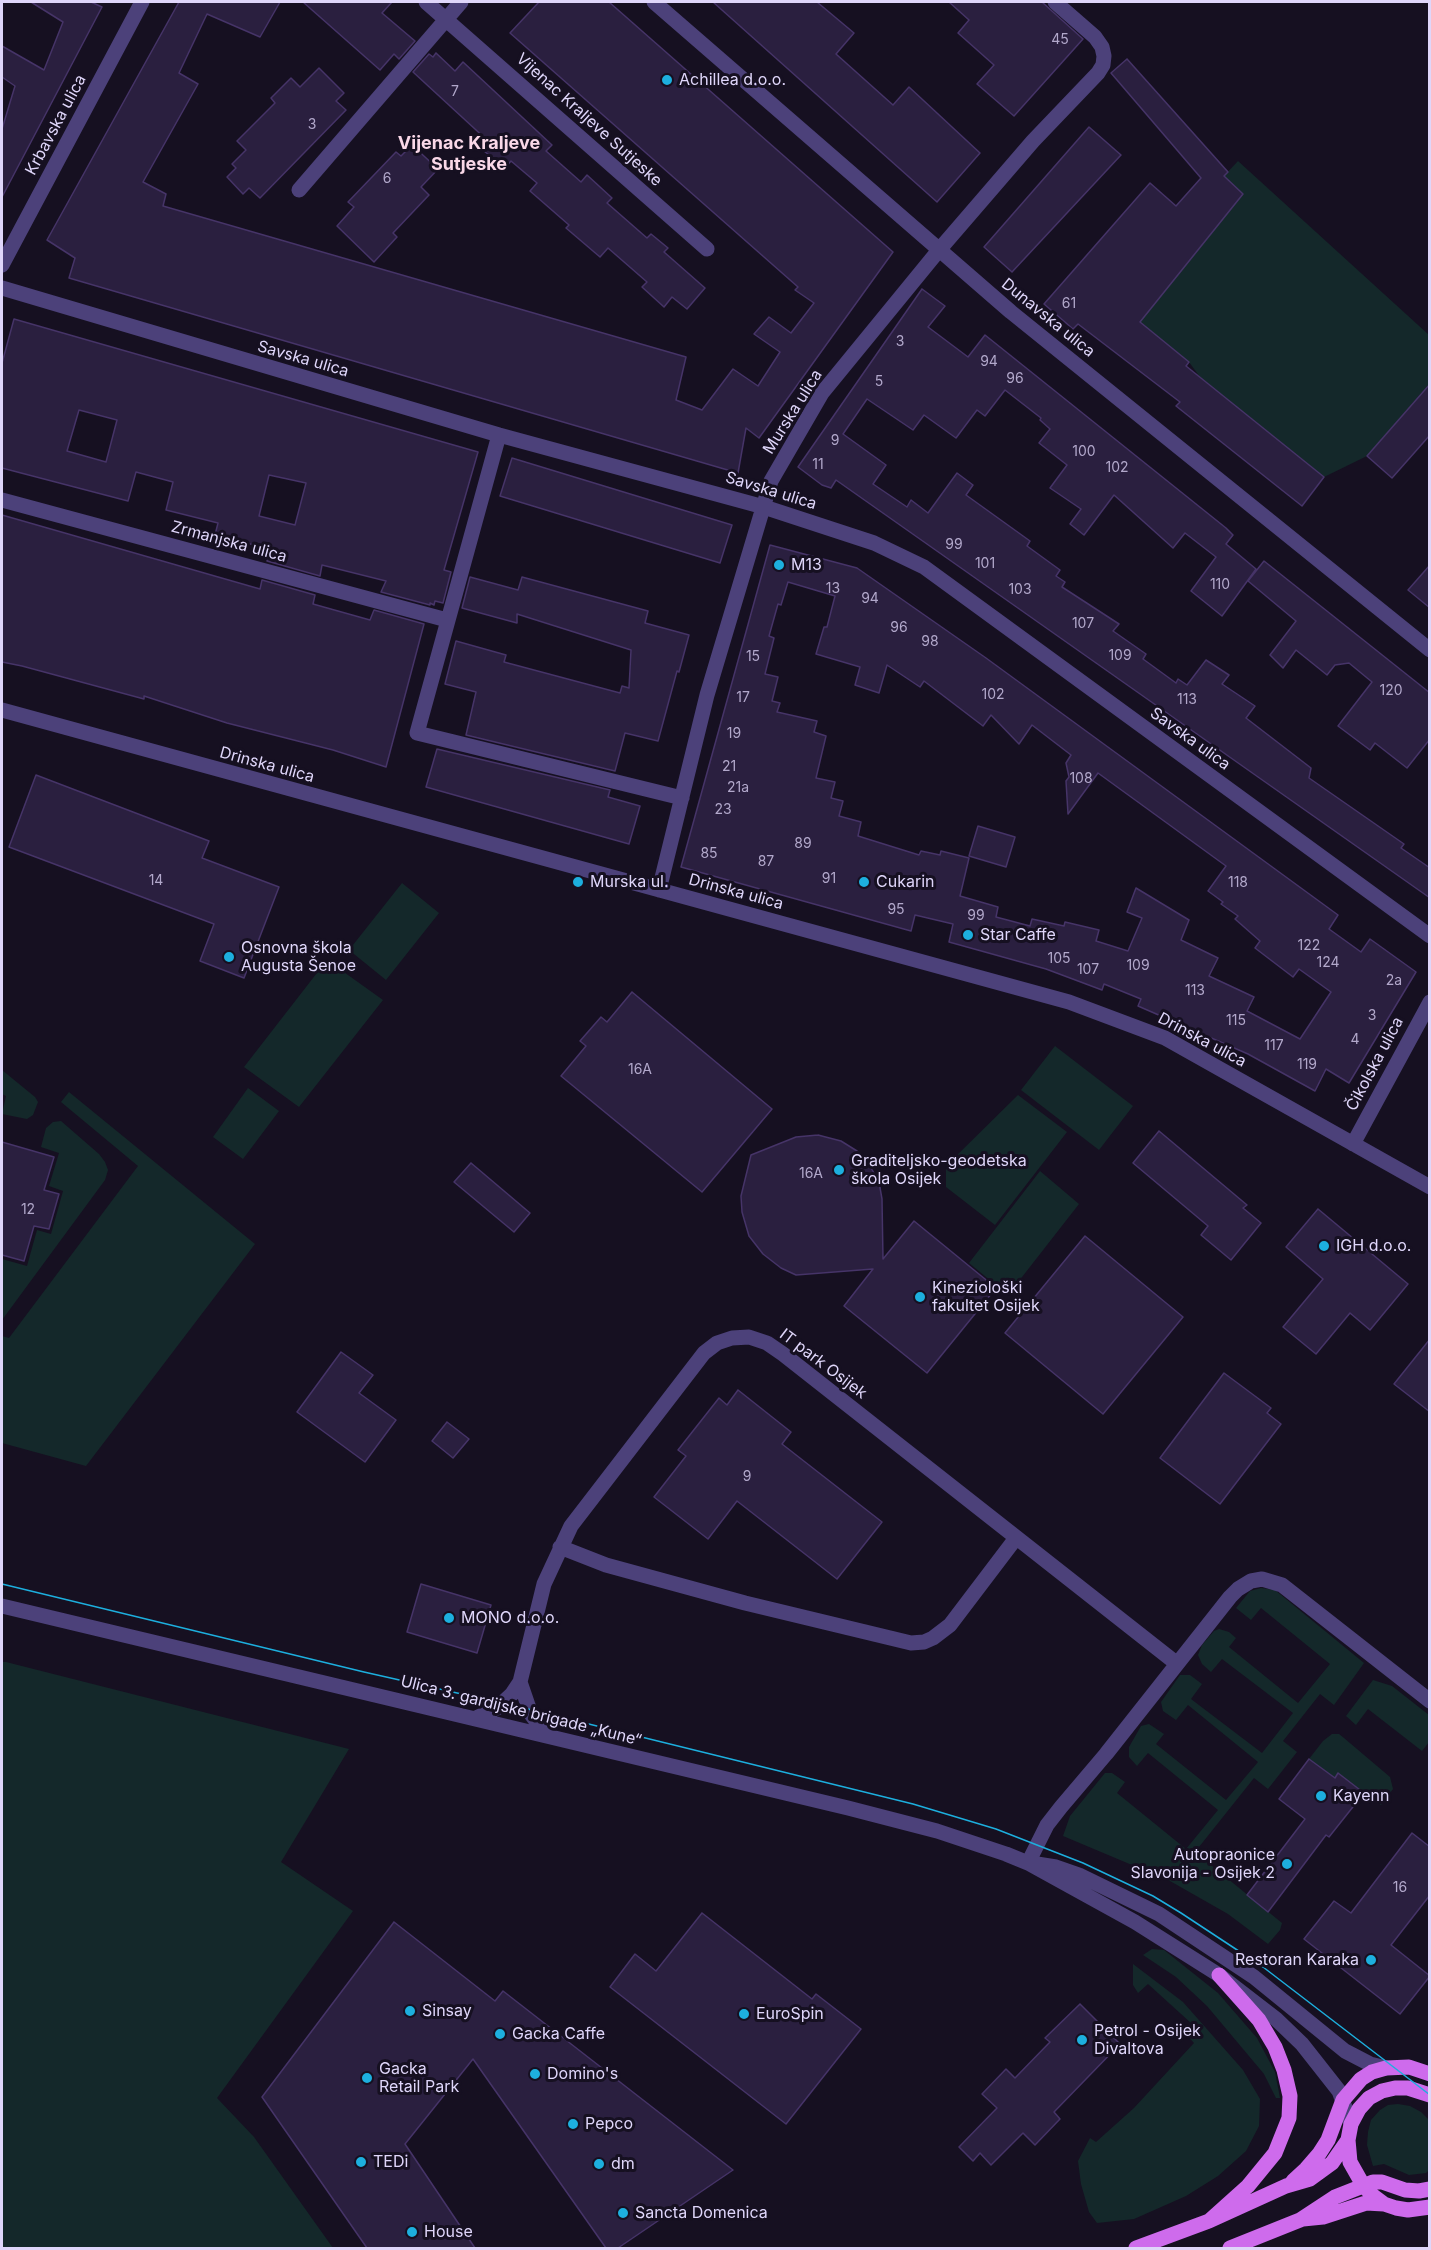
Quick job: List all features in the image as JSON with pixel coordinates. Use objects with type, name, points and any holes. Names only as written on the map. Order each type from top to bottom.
[{"type":"main road","points":[[1209,2221],[1248,2186],[1275,2153],[1289,2118],[1290,2096],[1284,2070],[1275,2047],[1259,2020],[1219,1975]]},
{"type":"main road","points":[[1286,2186],[1319,2154],[1328,2140],[1343,2100],[1361,2079],[1372,2072],[1386,2068],[1409,2067],[1430,2074]]},
{"type":"main road","points":[[1384,2204],[1363,2185],[1350,2162],[1348,2140],[1351,2124],[1359,2109],[1369,2098],[1382,2091],[1408,2088],[1430,2095]]},
{"type":"main road","points":[[1136,2248],[1209,2221],[1286,2186],[1310,2179],[1322,2172],[1341,2152],[1348,2140]]},
{"type":"main road","points":[[1230,2248],[1300,2220],[1335,2197],[1363,2185],[1382,2182],[1405,2190],[1430,2189]]},
{"type":"main road","points":[[1300,2220],[1323,2217],[1366,2203],[1384,2204],[1408,2210],[1430,2207]]},
{"type":"street","name":"Krbavska ulica","points":[[2,265],[142,2]]},
{"type":"street","name":"Vijenac Kraljeve Sutjeske","points":[[426,2],[447,18],[707,249]]},
{"type":"street","points":[[299,190],[461,2]]},
{"type":"street","name":"Dunavska ulica","points":[[654,2],[1020,319],[1430,650]]},
{"type":"street","name":"Murska ulica","points":[[659,890],[707,694],[771,481],[822,393],[939,250],[1033,141],[1103,65],[1102,47],[1095,37],[1055,2]]},
{"type":"street","name":"Savska ulica","points":[[2,288],[499,435],[764,507],[874,543],[924,567],[1430,936]]},
{"type":"street","points":[[499,435],[417,733],[682,798]]},
{"type":"street","name":"Zrmanjska ulica","points":[[2,500],[447,620]]},
{"type":"street","name":"Drinska ulica","points":[[2,710],[1069,1002],[1165,1038],[1430,1187]]},
{"type":"street","name":"Čikolska ulica","points":[[1353,1144],[1430,1002]]},
{"type":"street","name":"IT park Osijek","points":[[476,1718],[497,1708],[512,1694],[520,1682],[544,1584],[560,1547],[585,1507],[704,1353],[717,1343],[732,1338],[749,1337],[767,1343],[783,1354],[1176,1663]]},
{"type":"street","points":[[560,1547],[606,1565],[745,1603],[911,1643],[924,1642],[933,1638],[950,1625],[1016,1538]]},
{"type":"street","points":[[1028,1863],[1047,1825],[1113,1746],[1176,1663],[1238,1589],[1251,1581],[1262,1579],[1282,1585],[1430,1701]]},
{"type":"street","name":"Ulica 3. gardijske brigade „Kune“","points":[[2,1606],[476,1718],[937,1831],[1028,1863],[1160,1936],[1219,1975],[1276,2019],[1302,2044],[1330,2077],[1343,2100],[1351,2124]]},
{"type":"street","points":[[520,1682],[531,1714],[547,1736]]},
{"type":"street","name":"Ulica 3. gardijske brigade „Kune“","points":[[1028,1863],[1056,1867],[1080,1875],[1159,1914],[1254,1977],[1346,2051],[1370,2064],[1386,2068]]},
{"type":"green space","points":[[1238,161],[1429,335],[1429,384],[1367,456],[1324,477],[1200,377],[1189,362],[1140,322],[1243,194],[1224,176]]},
{"type":"green space","points":[[402,883],[439,913],[386,980],[349,950]]},
{"type":"green space","points":[[327,960],[383,1000],[299,1107],[244,1067]]},
{"type":"green space","points":[[1055,1046],[1133,1106],[1099,1150],[1021,1090]]},
{"type":"green space","points":[[2,1070],[38,1102],[33,1115],[27,1119],[2,1114],[6,1096],[2,1094]]},
{"type":"green space","points":[[248,1088],[279,1111],[243,1159],[213,1137]]},
{"type":"green space","points":[[69,1092],[255,1244],[86,1466],[2,1443],[2,1336],[9,1338],[138,1166],[61,1102]]},
{"type":"green space","points":[[1018,1095],[1067,1132],[995,1225],[946,1187],[946,1166]]},
{"type":"green space","points":[[61,1121],[99,1154],[108,1170],[105,1180],[2,1320],[2,1259],[27,1266],[37,1230],[51,1234],[63,1191],[49,1186],[59,1153],[41,1147],[46,1128],[53,1122]]},
{"type":"green space","points":[[1040,1171],[1079,1204],[1008,1295],[969,1263]]},
{"type":"green space","points":[[1261,1588],[1275,1590],[1364,1663],[1334,1705],[1320,1694],[1283,1741],[1297,1752],[1268,1789],[1254,1778],[1195,1852],[1282,1923],[1280,1930],[1268,1944],[1228,1914],[1170,1881],[1063,1836],[1070,1816],[1105,1773],[1112,1773],[1125,1782],[1117,1793],[1186,1849],[1218,1810],[1148,1753],[1137,1766],[1129,1757],[1129,1747],[1141,1726],[1149,1724],[1164,1734],[1156,1744],[1226,1800],[1258,1762],[1188,1705],[1176,1720],[1163,1711],[1161,1702],[1180,1675],[1190,1675],[1202,1684],[1191,1699],[1262,1753],[1293,1713],[1222,1659],[1211,1672],[1202,1664],[1198,1655],[1202,1645],[1214,1631],[1219,1629],[1229,1632],[1236,1638],[1229,1647],[1298,1703],[1330,1664],[1261,1608],[1251,1620],[1236,1608],[1250,1591]]},
{"type":"green space","points":[[2,1662],[349,1749],[281,1862],[353,1911],[217,2098],[254,2137],[333,2248],[2,2248]]},
{"type":"green space","points":[[1373,1680],[1392,1686],[1429,1715],[1429,1742],[1422,1751],[1368,1709],[1356,1725],[1346,1716]]},
{"type":"green space","points":[[1332,1734],[1339,1734],[1390,1777],[1393,1789],[1381,1805],[1339,1774],[1335,1778],[1309,1759],[1323,1741]]},
{"type":"green space","points":[[1152,1949],[1164,1950],[1218,1993],[1257,2038],[1275,2072],[1280,2098],[1276,2098],[1264,2074],[1207,2006],[1176,1977],[1143,1955]]},
{"type":"green space","points":[[1133,1964],[1183,2002],[1243,2070],[1260,2099],[1259,2126],[1246,2151],[1218,2176],[1186,2196],[1134,2219],[1097,2223],[1089,2212],[1081,2184],[1078,2161],[1090,2138],[1096,2142],[1134,2108],[1194,2043],[1183,2031],[1191,2023],[1148,1984],[1138,1993],[1133,1985]]},
{"type":"green space","points":[[1388,2105],[1410,2106],[1429,2120],[1429,2170],[1426,2173],[1409,2175],[1384,2164],[1373,2166],[1367,2145],[1371,2120]]},
{"type":"building","points":[[31,2],[91,2],[102,7],[2,197],[2,129],[15,86],[2,77],[2,46],[44,70],[63,22]]},
{"type":"building","points":[[179,2],[280,2],[260,37],[207,14],[179,73],[198,84],[143,182],[166,194],[163,206],[686,357],[676,400],[702,410],[733,369],[758,386],[780,352],[754,334],[769,317],[791,333],[814,303],[795,290],[798,287],[510,33],[539,2],[609,2],[893,252],[759,438],[746,428],[738,473],[69,278],[75,258],[47,240]]},
{"type":"building","points":[[303,2],[392,2],[382,13],[415,41],[399,59],[394,54],[380,70]]},
{"type":"building","points":[[713,2],[817,2],[854,33],[836,54],[893,105],[909,87],[980,153],[937,202]]},
{"type":"building","points":[[949,2],[1042,2],[1083,39],[1014,116],[977,84],[994,65],[958,33],[969,20]]},
{"type":"building","points":[[436,53],[455,71],[463,62],[552,145],[546,151],[581,182],[587,175],[612,198],[607,203],[647,238],[651,234],[668,248],[664,252],[705,288],[687,309],[672,297],[664,307],[642,287],[647,282],[608,248],[600,257],[566,228],[569,225],[530,191],[537,183],[511,161],[505,168],[484,151],[488,141],[413,72],[429,54],[433,57]]},
{"type":"building","points":[[1127,59],[1228,172],[1224,176],[1243,194],[1140,322],[1189,362],[1186,366],[1324,477],[1302,506],[1176,406],[1180,402],[1078,324],[1073,329],[1044,304],[1150,183],[1176,206],[1201,178],[1111,73]]},
{"type":"building","points":[[319,68],[344,93],[336,101],[346,110],[260,198],[249,188],[243,194],[227,177],[236,168],[232,164],[246,150],[237,141],[275,103],[271,98],[291,78],[300,87]]},
{"type":"building","points":[[1089,127],[1121,155],[1012,272],[984,247]]},
{"type":"building","points":[[412,145],[438,169],[421,187],[429,195],[393,233],[397,237],[374,262],[337,226],[354,207],[348,202],[396,152],[401,156]]},
{"type":"building","points":[[922,289],[945,306],[928,327],[968,357],[985,335],[1226,528],[1233,535],[1226,544],[1256,569],[1222,616],[1191,591],[1216,557],[1185,533],[1173,548],[1114,495],[1084,535],[1070,524],[1081,509],[1050,488],[1067,465],[1039,443],[1050,429],[1040,420],[1041,418],[1005,390],[985,416],[977,410],[956,438],[924,415],[913,430],[867,399],[843,434],[886,465],[873,484],[907,507],[911,500],[928,513],[957,473],[973,485],[966,495],[1030,541],[1027,546],[1060,570],[1056,576],[1065,582],[1062,587],[1119,624],[1113,631],[1146,654],[1143,659],[1176,683],[1178,679],[1187,685],[1206,660],[1229,675],[1222,684],[1255,706],[1246,718],[1311,768],[1309,778],[1404,844],[1401,848],[1430,868],[1430,898],[836,480],[831,488],[822,485],[798,467]]},
{"type":"building","points":[[14,319],[478,452],[444,570],[451,572],[443,603],[435,601],[434,605],[430,603],[430,605],[381,592],[386,581],[322,565],[320,576],[267,561],[270,549],[215,535],[218,523],[166,510],[173,482],[136,472],[128,501],[2,468],[2,363]],"holes":[[[79,410],[117,420],[106,462],[67,451]],[[269,475],[306,483],[295,525],[259,516]]]},
{"type":"building","points":[[1430,384],[1430,435],[1392,478],[1367,456]]},
{"type":"building","points":[[512,458],[732,525],[720,563],[500,496]]},
{"type":"building","points":[[2,515],[260,589],[262,580],[315,595],[313,604],[370,620],[374,610],[424,624],[386,767],[333,750],[227,723],[144,696],[144,699],[2,662]]},
{"type":"building","points":[[770,545],[857,568],[986,658],[1338,915],[1329,929],[1361,952],[1370,939],[1416,972],[1349,1083],[1326,1069],[1315,1091],[1248,1054],[1138,1006],[1141,999],[1104,984],[1102,990],[1046,969],[949,942],[953,924],[915,915],[911,931],[681,867]],"holes":[[[788,582],[835,596],[827,627],[824,627],[816,654],[860,667],[855,685],[879,693],[887,665],[920,687],[924,681],[983,726],[991,715],[1019,744],[1032,725],[1071,755],[1066,763],[1069,777],[1066,781],[1068,814],[1098,773],[1226,866],[1208,891],[1238,916],[1235,919],[1260,941],[1255,948],[1293,977],[1299,969],[1331,992],[1300,1039],[1247,1011],[1254,997],[1209,976],[1218,958],[1181,940],[1189,920],[1136,888],[1127,912],[1142,918],[1128,951],[1096,941],[1099,930],[1065,922],[1064,926],[1032,919],[1030,926],[996,917],[998,907],[960,896],[969,858],[941,851],[940,855],[921,851],[919,855],[858,836],[861,822],[839,816],[843,801],[831,798],[835,782],[816,778],[826,736],[814,732],[817,721],[777,712],[780,703],[772,701],[778,677],[765,674],[774,638],[769,636],[778,604],[781,605]]]},
{"type":"building","points":[[1264,561],[1430,693],[1430,739],[1407,768],[1375,743],[1370,750],[1338,726],[1372,682],[1349,663],[1335,665],[1327,675],[1296,650],[1283,668],[1270,655],[1296,621],[1248,581]]},
{"type":"building","points":[[1430,565],[1430,608],[1408,590]]},
{"type":"building","points":[[470,577],[518,590],[522,577],[648,611],[645,623],[689,635],[658,741],[625,733],[615,771],[466,735],[476,692],[445,684],[456,641],[506,655],[504,662],[620,693],[622,686],[629,688],[631,650],[517,614],[517,623],[462,608]]},
{"type":"building","points":[[437,749],[610,790],[608,797],[640,806],[629,844],[426,787]]},
{"type":"building","points":[[36,775],[209,841],[202,858],[279,887],[244,978],[200,961],[214,924],[9,847]]},
{"type":"building","points":[[978,826],[1015,837],[1006,867],[969,856]]},
{"type":"building","points":[[632,992],[772,1109],[702,1192],[561,1076],[586,1046],[580,1041],[601,1017],[607,1022]]},
{"type":"building","points":[[1159,1131],[1247,1205],[1243,1208],[1261,1223],[1231,1260],[1201,1235],[1208,1226],[1133,1163]]},
{"type":"building","points":[[818,1135],[841,1141],[857,1151],[870,1166],[879,1182],[882,1199],[883,1259],[914,1221],[996,1288],[927,1373],[844,1306],[873,1269],[796,1275],[781,1268],[763,1254],[749,1236],[742,1212],[741,1196],[751,1155],[796,1137]]},
{"type":"building","points":[[2,1142],[54,1157],[44,1190],[59,1194],[49,1229],[34,1226],[24,1261],[2,1255]]},
{"type":"building","points":[[471,1163],[530,1213],[514,1232],[454,1182]]},
{"type":"building","points":[[1318,1209],[1408,1284],[1370,1330],[1350,1313],[1316,1354],[1283,1327],[1323,1279],[1286,1247]]},
{"type":"building","points":[[1085,1236],[1183,1317],[1103,1414],[1005,1333]]},
{"type":"building","points":[[1430,1339],[1430,1412],[1394,1384]]},
{"type":"building","points":[[341,1352],[373,1375],[359,1393],[396,1420],[365,1462],[297,1412]]},
{"type":"building","points":[[1224,1373],[1271,1408],[1267,1413],[1281,1424],[1220,1504],[1160,1458]]},
{"type":"building","points":[[738,1390],[791,1432],[782,1444],[882,1522],[837,1579],[737,1501],[708,1539],[654,1497],[686,1456],[678,1450],[719,1398],[727,1405]]},
{"type":"building","points":[[447,1422],[469,1439],[453,1458],[432,1441]]},
{"type":"building","name":"MONO d.o.o.","points":[[421,1584],[491,1605],[477,1653],[407,1632]]},
{"type":"building","points":[[1309,1759],[1335,1778],[1338,1773],[1364,1793],[1329,1837],[1326,1835],[1268,1912],[1247,1895],[1305,1819],[1279,1799]]},
{"type":"building","points":[[1412,1833],[1430,1847],[1430,1895],[1391,1945],[1430,1976],[1400,2014],[1304,1939],[1334,1901],[1351,1913]]},
{"type":"building","name":"EuroSpin","points":[[702,1913],[812,1999],[816,1994],[861,2029],[786,2124],[610,1987],[635,1954],[656,1971]]},
{"type":"building","name":"Gacka Retail Park","points":[[394,1922],[495,2001],[503,1991],[733,2170],[618,2248],[606,2248],[473,2059],[405,2144],[475,2248],[367,2248],[262,2097]]},
{"type":"building","points":[[1080,2004],[1120,2044],[1054,2112],[1060,2119],[1035,2145],[1023,2133],[991,2165],[980,2153],[973,2161],[959,2147],[997,2108],[982,2094],[1006,2069],[1015,2078],[1050,2042],[1045,2038]]},
{"type":"tram line","points":[[2,1584],[364,1672],[528,1709],[913,1804],[996,1829],[1083,1863],[1153,1896],[1181,1913],[1263,1967],[1430,2095]]},
{"type":"place","name":"Achillea d.o.o.","points":[[667,80]]},
{"type":"place","name":"M13","points":[[779,565]]},
{"type":"place","name":"Murska ul.","points":[[578,882]]},
{"type":"place","name":"Cukarin","points":[[864,882]]},
{"type":"place","name":"Star Caffe","points":[[968,935]]},
{"type":"place","name":"Osnovna škola Augusta Šenoe","points":[[229,957]]},
{"type":"place","name":"Graditeljsko-geodetska škola Osijek","points":[[839,1170]]},
{"type":"place","name":"IGH d.o.o.","points":[[1324,1246]]},
{"type":"place","name":"Kineziološki fakultet Osijek","points":[[920,1297]]},
{"type":"place","name":"MONO d.o.o.","points":[[449,1618]]},
{"type":"place","name":"Kayenn","points":[[1321,1796]]},
{"type":"place","name":"Autopraonice Slavonija - Osijek 2","points":[[1287,1864]]},
{"type":"place","name":"Restoran Karaka","points":[[1371,1960]]},
{"type":"place","name":"Sinsay","points":[[410,2011]]},
{"type":"place","name":"EuroSpin","points":[[744,2014]]},
{"type":"place","name":"Gacka Caffe","points":[[500,2034]]},
{"type":"place","name":"Petrol - Osijek Divaltova","points":[[1082,2040]]},
{"type":"place","name":"Domino's","points":[[535,2074]]},
{"type":"place","name":"Gacka Retail Park","points":[[367,2078]]},
{"type":"place","name":"Pepco","points":[[573,2124]]},
{"type":"place","name":"TEDi","points":[[361,2162]]},
{"type":"place","name":"dm","points":[[599,2164]]},
{"type":"place","name":"Sancta Domenica","points":[[623,2213]]},
{"type":"place","name":"House","points":[[412,2232]]},
{"type":"district","name":"Vijenac Kraljeve Sutjeske","points":[[469,154]]}]
